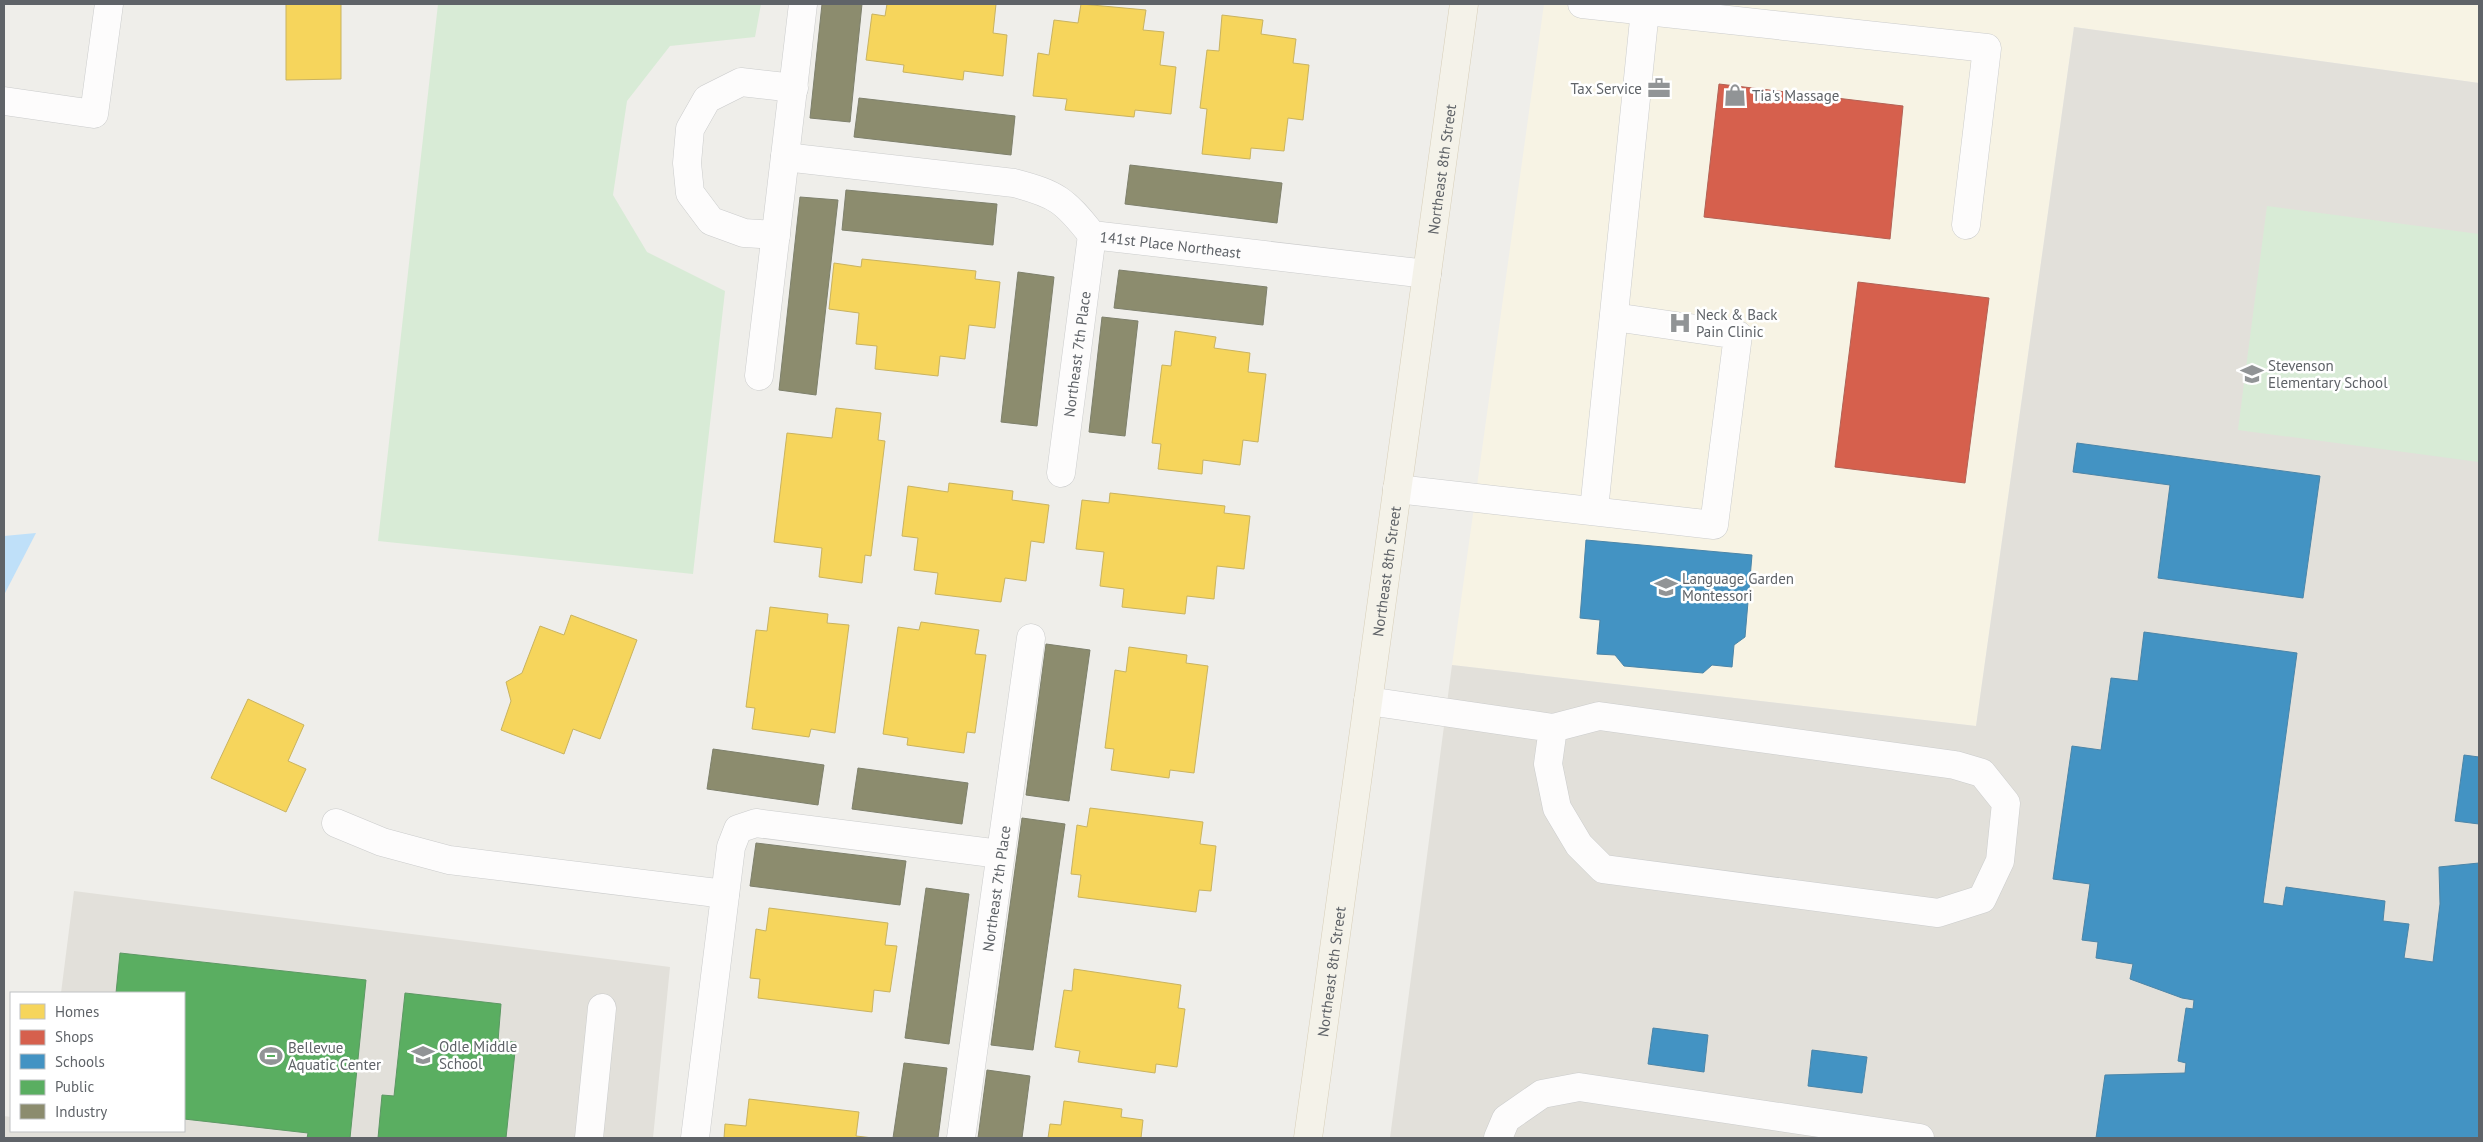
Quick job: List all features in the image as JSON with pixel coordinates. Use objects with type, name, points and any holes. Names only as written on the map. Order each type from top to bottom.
[{"type":"main road","name":"Northeast 8th Street","points":[[1308,1138],[1464,4]]},
{"type":"street","points":[[4,101],[94,114],[109,4]]},
{"type":"street","points":[[759,376],[803,4]]},
{"type":"street","points":[[1582,4],[1987,48],[1966,225]]},
{"type":"street","points":[[1594,510],[1645,10]]},
{"type":"street","points":[[776,235],[744,233],[710,221],[690,193],[687,163],[690,128],[707,99],[741,82],[794,88]]},
{"type":"street","name":"141st Place Northeast","points":[[785,157],[1014,183],[1044,190],[1071,208],[1092,235],[1427,274]]},
{"type":"street","name":"Northeast 7th Place","points":[[1061,473],[1092,235]]},
{"type":"street","points":[[1397,489],[1714,525],[1738,334],[1614,317]]},
{"type":"street","name":"Northeast 7th Place","points":[[961,1138],[1030,638]]},
{"type":"street","points":[[1368,701],[1553,728],[1599,716],[1955,765],[1982,773],[2006,803],[2000,861],[1982,899],[1938,913],[1603,869],[1579,845],[1557,808],[1548,764],[1553,728]]},
{"type":"street","points":[[336,823],[382,842],[449,860],[726,894]]},
{"type":"street","points":[[695,1138],[731,848],[738,829],[756,823],[1000,854]]},
{"type":"street","points":[[589,1138],[602,1008]]},
{"type":"street","points":[[1498,1138],[1506,1119],[1542,1094],[1579,1088],[1920,1138]]},
{"type":"shaded area","points":[[1544,4],[2479,4],[2479,83],[2074,27],[1976,726],[1452,665]]},
{"type":"shaded area","name":"Stevenson Elementary School","points":[[2074,27],[2479,83],[2479,1138],[1390,1138],[1452,665],[1976,726]]},
{"type":"shaded area","name":"Odle Middle School","points":[[74,891],[670,967],[653,1138],[4,1138],[4,1116],[10,1117],[10,1132],[185,1132],[185,992],[61,992]]},
{"type":"green space","points":[[438,4],[761,4],[755,37],[670,46],[627,101],[613,195],[647,252],[725,291],[693,574],[378,541]]},
{"type":"green space","points":[[2267,206],[2479,234],[2479,462],[2238,430]]},
{"type":"water","points":[[36,533],[4,595],[4,536]]},
{"type":"building: Homes","points":[[286,4],[341,4],[341,79],[286,80]]},
{"type":"building: Homes","points":[[887,4],[996,4],[993,33],[1007,35],[1003,76],[964,71],[963,80],[903,72],[904,65],[866,60],[872,14],[885,16]]},
{"type":"building: Homes","points":[[1081,4],[1146,10],[1143,30],[1164,32],[1160,65],[1176,67],[1171,114],[1135,110],[1134,117],[1065,110],[1067,99],[1033,96],[1038,53],[1049,55],[1054,20],[1078,23]]},
{"type":"building: Homes","points":[[1222,15],[1263,20],[1261,34],[1296,39],[1293,63],[1309,65],[1303,120],[1288,118],[1284,151],[1251,148],[1250,159],[1202,154],[1207,109],[1200,108],[1207,50],[1219,51]]},
{"type":"building: Homes","points":[[862,259],[976,271],[975,279],[1000,282],[995,328],[969,325],[965,359],[940,356],[938,376],[875,369],[877,346],[856,344],[859,313],[829,309],[834,263],[861,267]]},
{"type":"building: Homes","points":[[1175,331],[1216,337],[1214,348],[1250,353],[1248,372],[1266,374],[1258,442],[1243,440],[1240,465],[1203,460],[1202,474],[1158,469],[1161,444],[1152,443],[1162,365],[1171,366]]},
{"type":"building: Homes","points":[[836,408],[881,413],[878,440],[885,441],[871,556],[865,555],[862,583],[819,577],[822,548],[774,542],[787,433],[832,438]]},
{"type":"building: Homes","points":[[949,483],[1013,491],[1012,500],[1049,505],[1044,543],[1031,541],[1026,581],[1005,578],[1001,602],[935,594],[938,573],[914,570],[918,538],[902,536],[908,486],[948,492]]},
{"type":"building: Homes","points":[[1110,493],[1225,506],[1224,513],[1250,516],[1244,569],[1217,566],[1214,599],[1187,596],[1185,614],[1122,607],[1124,589],[1100,586],[1104,552],[1076,549],[1082,500],[1109,503]]},
{"type":"building: Homes","points":[[770,607],[828,614],[827,623],[849,625],[835,733],[811,729],[809,737],[752,729],[755,708],[746,707],[756,630],[767,631]]},
{"type":"building: Homes","points":[[571,615],[637,640],[600,739],[573,729],[564,754],[501,730],[511,701],[506,682],[522,673],[540,626],[564,635]]},
{"type":"building: Homes","points":[[921,622],[979,630],[975,654],[986,655],[975,733],[967,732],[964,753],[907,745],[908,738],[883,734],[898,627],[919,630]]},
{"type":"building: Homes","points":[[1129,647],[1187,655],[1186,663],[1208,666],[1194,773],[1170,770],[1169,778],[1111,770],[1114,749],[1105,748],[1115,670],[1126,672]]},
{"type":"building: Homes","points":[[248,699],[304,725],[288,761],[306,769],[286,812],[211,778]]},
{"type":"building: Homes","points":[[1090,808],[1203,822],[1200,844],[1216,846],[1211,891],[1199,890],[1196,912],[1078,897],[1081,875],[1071,874],[1077,825],[1087,827]]},
{"type":"building: Homes","points":[[769,908],[888,923],[885,945],[897,946],[890,992],[874,990],[872,1012],[758,998],[760,979],[750,978],[756,929],[766,931]]},
{"type":"building: Homes","points":[[1074,969],[1181,985],[1178,1008],[1185,1009],[1177,1067],[1156,1064],[1155,1073],[1078,1062],[1080,1051],[1055,1047],[1064,990],[1072,991]]},
{"type":"building: Homes","points":[[749,1099],[859,1112],[856,1136],[873,1138],[724,1138],[725,1124],[746,1126]]},
{"type":"building: Homes","points":[[1064,1101],[1122,1109],[1121,1117],[1143,1120],[1141,1138],[1048,1138],[1050,1124],[1061,1125]]},
{"type":"building: Shops","points":[[1719,84],[1903,106],[1890,239],[1704,217]]},
{"type":"building: Shops","points":[[1858,282],[1989,298],[1965,483],[1835,467]]},
{"type":"building: Schools","points":[[2077,443],[2320,476],[2303,598],[2158,578],[2170,485],[2073,472]]},
{"type":"building: Schools","name":"Language Garden Montessori","points":[[1586,540],[1752,555],[1745,637],[1734,645],[1732,667],[1712,665],[1703,673],[1624,666],[1615,655],[1597,654],[1600,620],[1580,618]]},
{"type":"building: Schools","points":[[2144,632],[2297,653],[2263,903],[2283,906],[2286,887],[2385,901],[2383,921],[2409,924],[2404,958],[2433,962],[2440,904],[2439,867],[2479,863],[2479,1138],[2096,1138],[2105,1075],[2185,1073],[2186,1063],[2178,1061],[2186,1008],[2193,1009],[2194,1000],[2182,998],[2130,979],[2133,964],[2096,958],[2098,942],[2082,940],[2090,884],[2053,879],[2072,746],[2101,750],[2111,678],[2138,681]]},
{"type":"building: Schools","points":[[2464,755],[2479,757],[2479,824],[2455,821]]},
{"type":"building: Schools","points":[[1653,1028],[1708,1035],[1704,1072],[1648,1064]]},
{"type":"building: Schools","points":[[1812,1050],[1867,1057],[1862,1093],[1808,1086]]},
{"type":"building: Public","name":"Bellevue Aquatic Center","points":[[120,953],[366,980],[350,1138],[307,1138],[308,1133],[185,1119],[185,992],[116,992]]},
{"type":"building: Public","name":"Bellevue Aquatic Center","points":[[405,993],[501,1004],[498,1041],[516,1042],[506,1138],[378,1138],[382,1095],[394,1096]]},
{"type":"building: Industry","points":[[822,4],[862,4],[850,122],[810,118]]},
{"type":"building: Industry","points":[[859,98],[1015,116],[1011,155],[854,137]]},
{"type":"building: Industry","points":[[1130,165],[1282,183],[1277,223],[1125,204]]},
{"type":"building: Industry","points":[[846,190],[997,204],[993,245],[842,230]]},
{"type":"building: Industry","points":[[800,197],[838,200],[816,395],[779,390]]},
{"type":"building: Industry","points":[[1119,270],[1267,287],[1263,325],[1114,308]]},
{"type":"building: Industry","points":[[1018,272],[1054,277],[1037,426],[1001,422]]},
{"type":"building: Industry","points":[[1102,317],[1138,321],[1125,436],[1089,432]]},
{"type":"building: Industry","points":[[1046,644],[1090,650],[1069,801],[1026,795]]},
{"type":"building: Industry","points":[[713,749],[824,765],[818,805],[707,789]]},
{"type":"building: Industry","points":[[858,768],[968,783],[962,824],[852,809]]},
{"type":"building: Industry","points":[[1022,818],[1065,824],[1033,1050],[991,1045]]},
{"type":"building: Industry","points":[[756,843],[906,861],[900,905],[750,886]]},
{"type":"building: Industry","points":[[926,888],[969,894],[949,1044],[905,1038]]},
{"type":"building: Industry","points":[[904,1063],[947,1068],[938,1138],[893,1138]]},
{"type":"building: Industry","points":[[987,1070],[1030,1076],[1022,1138],[978,1138]]},
{"type":"place","name":"Tax Service","points":[[1659,88]]},
{"type":"place","name":"Tia's Massage","points":[[1735,95]]},
{"type":"place","name":"Neck & Back Pain Clinic","points":[[1680,323]]},
{"type":"place","name":"Stevenson Elementary School","points":[[2252,374]]},
{"type":"place","name":"Language Garden Montessori","points":[[1666,587]]},
{"type":"place","name":"Odle Middle School","points":[[423,1055]]},
{"type":"place","name":"Bellevue Aquatic Center","points":[[271,1056]]}]
